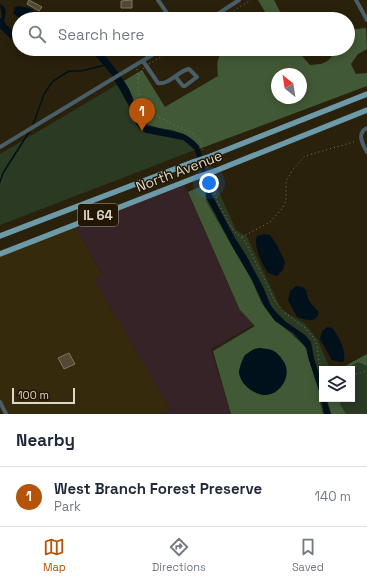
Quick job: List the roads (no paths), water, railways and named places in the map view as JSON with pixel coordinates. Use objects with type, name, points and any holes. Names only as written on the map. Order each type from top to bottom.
[{"type":"main road","name":"North Avenue","points":[[0,236],[211,156],[367,94]]},
{"type":"main road","name":"North Avenue","points":[[0,254],[367,110]]},
{"type":"street","points":[[158,0],[166,12]]},
{"type":"street","points":[[221,12],[240,0]]},
{"type":"street","points":[[356,0],[367,20]]},
{"type":"street","points":[[0,147],[151,56]]},
{"type":"street","points":[[143,61],[158,83],[163,84],[182,71],[188,69],[197,77],[183,86],[175,76]]},
{"type":"street","points":[[367,128],[364,129],[361,134],[361,139],[367,152]]},
{"type":"street","points":[[0,402],[6,414]]},
{"type":"water","points":[[0,4],[6,12],[5,22],[8,27],[12,30],[12,39],[0,28],[0,19],[2,17]]},
{"type":"water","points":[[15,7],[30,8],[35,12],[13,12]]},
{"type":"water","points":[[96,56],[105,56],[119,74],[131,93],[136,112],[143,123],[149,126],[184,134],[199,146],[212,195],[246,255],[264,289],[270,304],[286,322],[305,335],[311,342],[319,374],[319,391],[308,357],[307,349],[294,334],[275,321],[264,306],[252,280],[206,197],[207,188],[195,150],[183,140],[146,133],[140,129],[133,120],[129,106],[111,74]]},
{"type":"water","points":[[264,234],[270,235],[277,245],[285,262],[283,270],[277,276],[268,273],[257,250],[257,236]]},
{"type":"water","points":[[296,286],[305,289],[310,302],[319,312],[318,316],[313,320],[297,317],[288,300],[290,291]]},
{"type":"water","points":[[327,327],[332,328],[341,343],[344,352],[344,361],[342,362],[332,360],[320,339],[322,331]]},
{"type":"water","points":[[259,348],[271,350],[279,355],[286,367],[287,372],[284,383],[280,388],[271,394],[261,395],[253,391],[242,382],[240,377],[239,373],[241,364],[245,355],[254,349]]},
{"type":"water","points":[[322,402],[327,402],[331,414],[324,414]]},
{"type":"waterway","points":[[33,125],[44,94],[53,81],[69,71],[81,71],[106,65]]},
{"type":"waterway","points":[[0,182],[3,173],[29,132]]},
{"type":"place","name":"West Branch Forest Preserve","points":[[142,131]]}]
